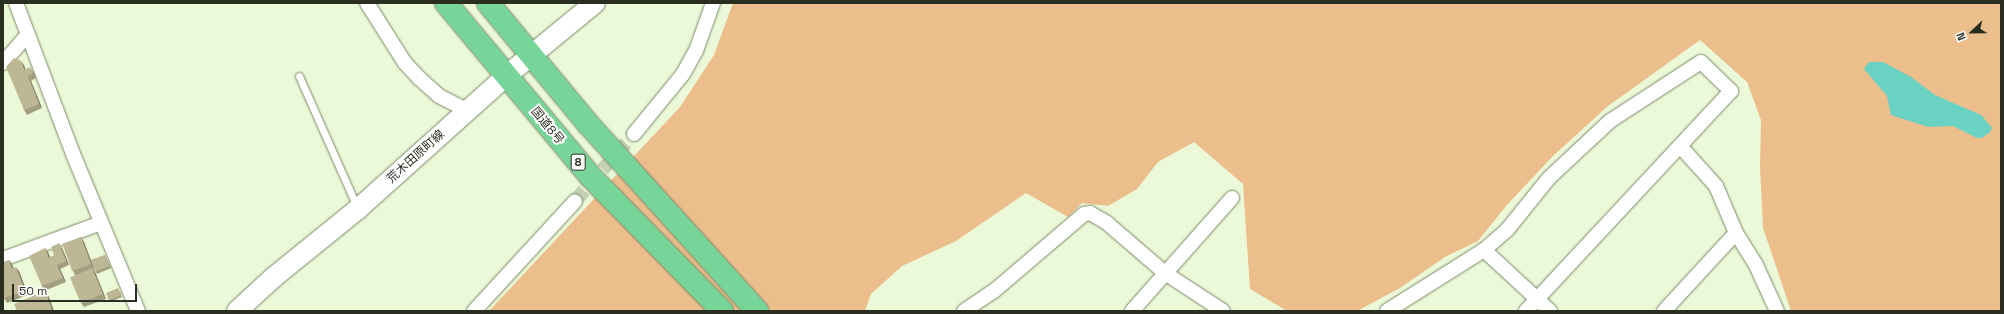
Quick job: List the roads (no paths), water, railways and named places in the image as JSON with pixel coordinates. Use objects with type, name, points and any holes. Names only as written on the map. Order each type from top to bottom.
[{"type":"highway","name":"国道8号","points":[[446,3],[591,177],[722,311]]},
{"type":"highway","points":[[488,3],[589,125],[758,311]]},
{"type":"main road","name":"荒木田原町線","points":[[237,311],[274,277],[358,209],[469,111],[506,76],[595,3]]},
{"type":"street","points":[[16,3],[27,35],[101,223],[138,311]]},
{"type":"street","points":[[367,3],[401,58],[419,78],[439,96],[469,111]]},
{"type":"street","points":[[634,134],[683,74],[696,51],[714,3]]},
{"type":"street","points":[[3,63],[27,35]]},
{"type":"street","points":[[1387,311],[1484,250],[1507,230],[1549,178],[1610,121],[1701,62],[1731,91],[1526,311]]},
{"type":"street","points":[[1680,146],[1716,186],[1736,233],[1755,264],[1777,311]]},
{"type":"street","points":[[1132,311],[1232,198]]},
{"type":"street","points":[[474,311],[575,201]]},
{"type":"street","points":[[964,311],[994,291],[1084,214],[1090,213],[1107,223],[1165,272],[1223,311]]},
{"type":"street","points":[[3,259],[101,223]]},
{"type":"street","points":[[1664,311],[1736,233]]},
{"type":"street","points":[[1484,250],[1550,311]]},
{"type":"lane","points":[[299,76],[358,209]]},
{"type":"water","points":[[1869,62],[1883,62],[1911,77],[1935,95],[1981,115],[1992,128],[1990,132],[1982,138],[1977,138],[1953,126],[1928,127],[1891,115],[1887,96],[1864,69]]},
{"type":"tunnel","points":[[575,201],[634,134]]}]
